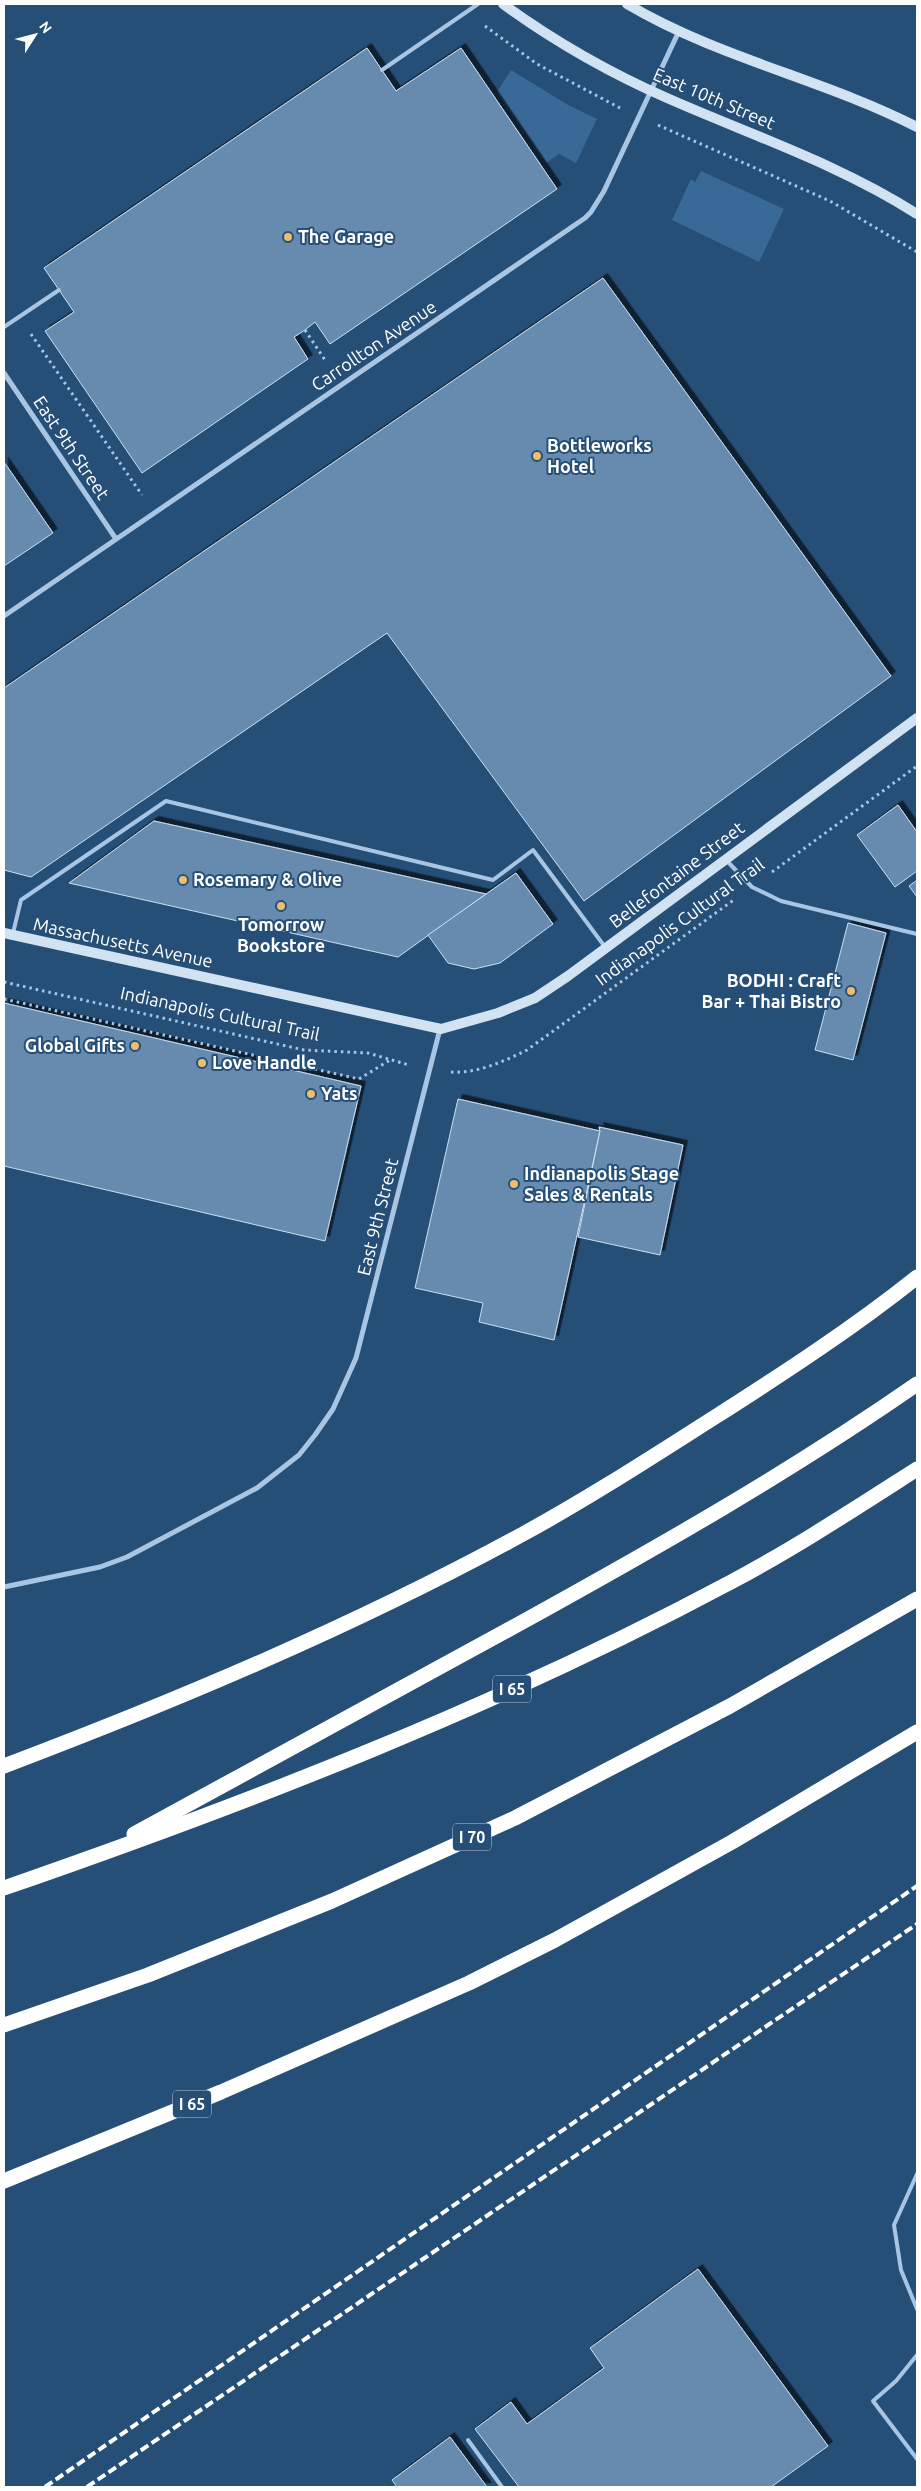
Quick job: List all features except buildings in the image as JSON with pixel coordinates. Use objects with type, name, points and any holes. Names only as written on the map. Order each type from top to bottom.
[{"type":"highway","points":[[4,1766],[208,1686],[417,1589],[524,1533],[650,1459],[773,1380],[917,1277]]},
{"type":"highway","points":[[84,1861],[620,1568],[731,1505],[840,1438],[917,1384]]},
{"type":"highway","name":"I 65","points":[[4,1888],[84,1861],[295,1781],[510,1690],[625,1636],[733,1581],[821,1530],[917,1469]]},
{"type":"highway","name":"I 70","points":[[4,2025],[158,1972],[332,1901],[515,1818],[730,1706],[917,1599]]},
{"type":"highway","name":"I 65","points":[[4,2181],[221,2092],[477,1979],[555,1940],[724,1846],[917,1732]]},
{"type":"main road","name":"East 10th Street","points":[[504,4],[556,39],[651,91],[838,170],[885,193],[917,214]]},
{"type":"main road","points":[[627,4],[713,46],[837,91],[917,127]]},
{"type":"main road","name":"Bellefontaine Street","points":[[441,1029],[498,1013],[535,998],[606,948],[917,718]]},
{"type":"main road","name":"Massachusetts Avenue","points":[[8,934],[441,1029]]},
{"type":"street","name":"Carrollton Avenue","points":[[4,616],[591,212],[604,192],[680,30]]},
{"type":"street","name":"East 9th Street","points":[[4,373],[116,538]]},
{"type":"street","name":"East 9th Street","points":[[4,1587],[100,1567],[127,1557],[243,1496],[299,1455],[333,1409],[356,1358],[441,1029]]},
{"type":"lane","points":[[382,70],[478,4]]},
{"type":"lane","points":[[4,327],[59,290]]},
{"type":"lane","points":[[8,934],[21,900],[166,801],[493,880],[533,850],[606,948]]},
{"type":"lane","points":[[726,860],[752,887],[781,901],[917,934]]},
{"type":"lane","points":[[917,2174],[894,2225],[901,2270],[917,2309]]},
{"type":"lane","points":[[917,2355],[896,2381],[873,2401],[917,2459]]},
{"type":"lane","points":[[468,2440],[502,2487]]},
{"type":"path","points":[[19,317],[142,496]]},
{"type":"path","points":[[305,330],[325,360]]},
{"type":"path","name":"Indianapolis Cultural Trail","points":[[446,1071],[463,1072],[502,1061],[527,1050],[917,766]]},
{"type":"path","name":"Indianapolis Cultural Trail","points":[[4,982],[304,1050],[352,1051],[390,1059],[360,1079],[4,999]]},
{"type":"shaded area","points":[[511,70],[568,105],[597,119],[576,163],[559,154],[546,163],[497,92]]},
{"type":"shaded area","points":[[701,171],[784,209],[759,262],[672,220],[691,179],[695,182]]},
{"type":"railway","points":[[45,2487],[917,1886]]},
{"type":"railway","points":[[87,2487],[917,1924]]},
{"type":"place","name":"The Garage","points":[[288,237]]},
{"type":"place","name":"Bottleworks Hotel","points":[[537,456]]},
{"type":"place","name":"Rosemary & Olive","points":[[183,880]]},
{"type":"place","name":"Tomorrow Bookstore","points":[[281,906]]},
{"type":"place","name":"BODHI : Craft Bar + Thai Bistro","points":[[851,991]]},
{"type":"place","name":"Global Gifts","points":[[135,1046]]},
{"type":"place","name":"Love Handle","points":[[202,1063]]},
{"type":"place","name":"Yats","points":[[311,1094]]},
{"type":"place","name":"Indianapolis Stage Sales & Rentals","points":[[514,1184]]}]
